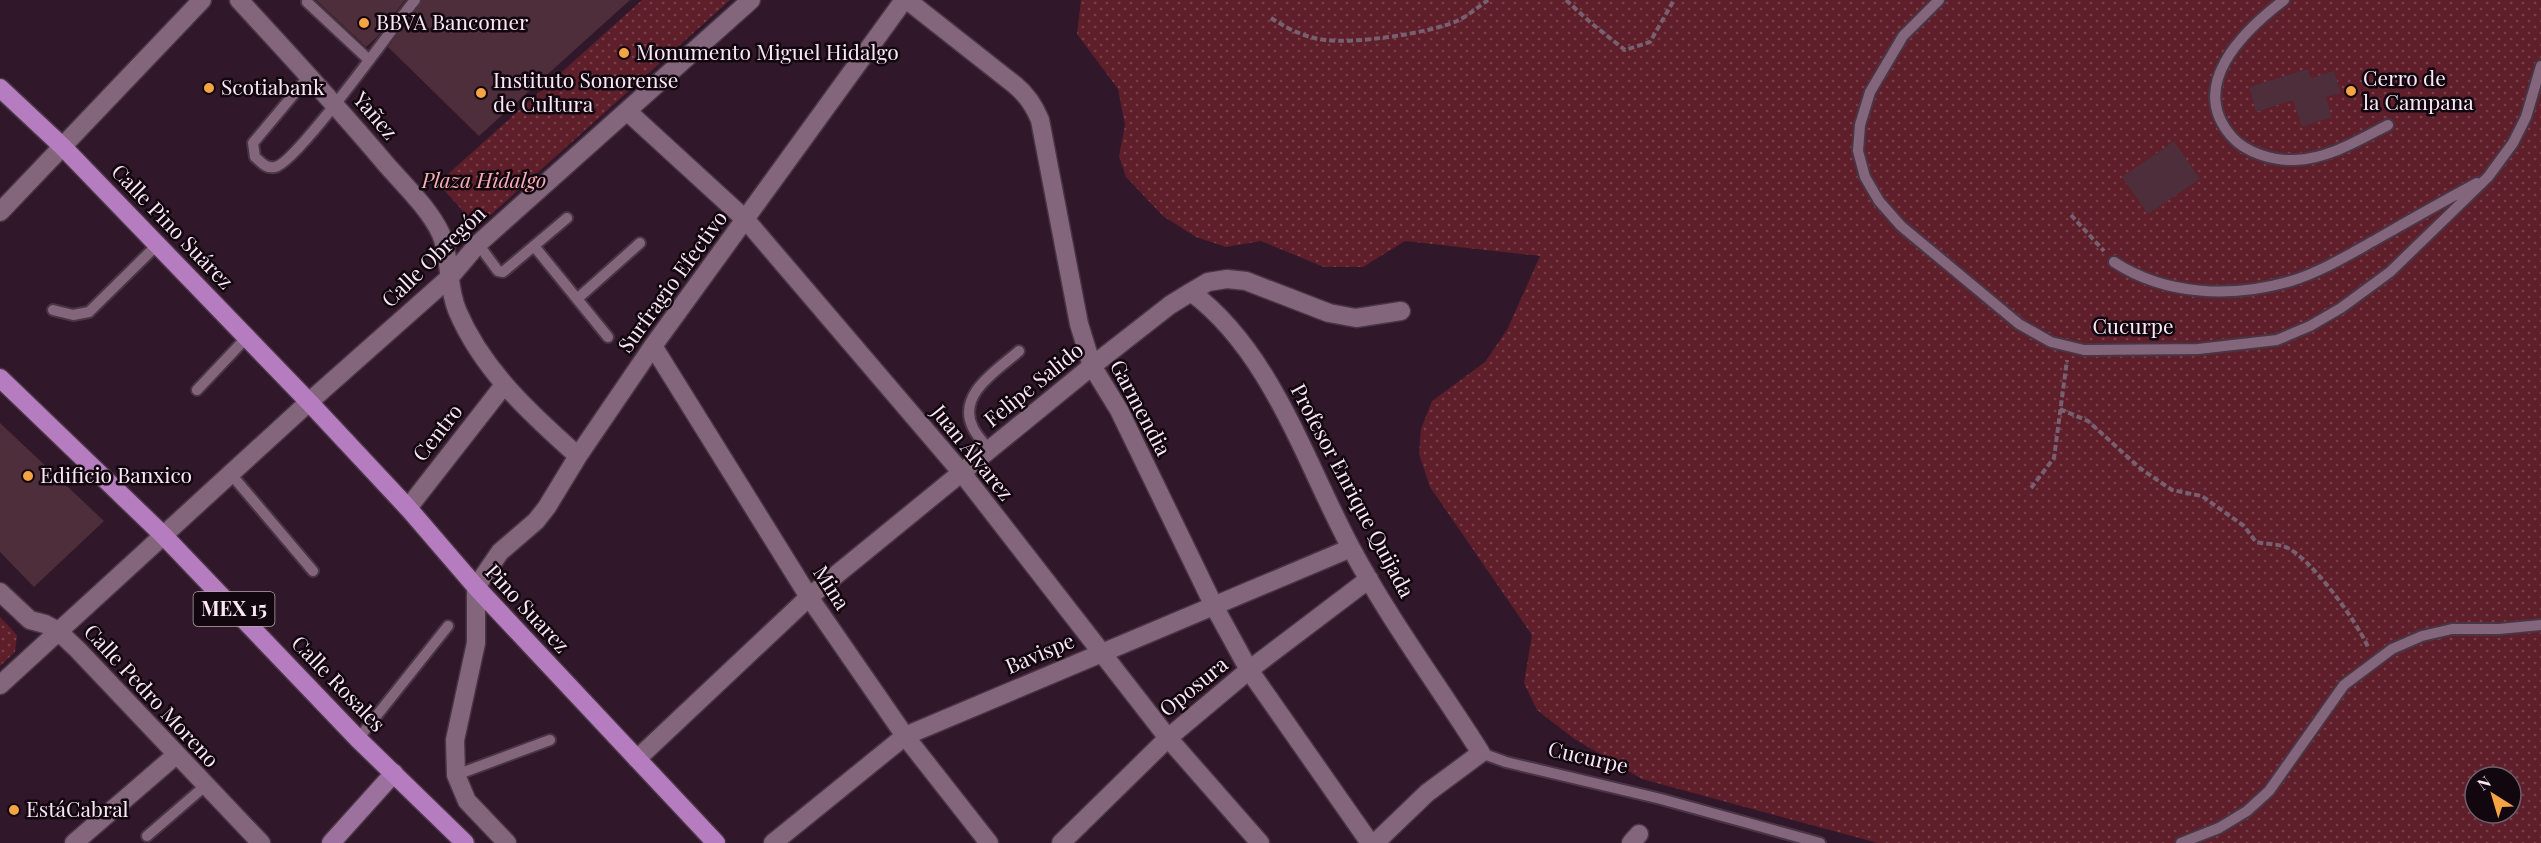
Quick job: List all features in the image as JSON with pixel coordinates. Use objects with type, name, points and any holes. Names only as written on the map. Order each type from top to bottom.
[{"type":"main road","name":"Calle Pino Suárez","points":[[0,88],[63,147],[309,402]]},
{"type":"main road","name":"Calle Rosales","points":[[0,378],[163,535],[358,739],[465,843]]},
{"type":"main road","name":"Pino Suarez","points":[[309,402],[408,508],[476,587],[716,843]]},
{"type":"street","points":[[0,212],[202,0]]},
{"type":"street","name":"Yañez","points":[[239,0],[335,104],[420,204],[441,235],[457,310],[483,355],[524,408],[578,456]]},
{"type":"street","name":"Calle Obregón","points":[[0,685],[230,473],[450,277],[478,244],[751,0]]},
{"type":"street","name":"Surfragio Efectivo","points":[[476,587],[500,552],[536,521],[547,507],[578,456],[653,346],[906,0]]},
{"type":"street","name":"Garmendia","points":[[906,0],[1015,85],[1028,96],[1035,108],[1040,120],[1079,324],[1092,366],[1119,410],[1214,606],[1250,670],[1370,843]]},
{"type":"street","name":"Juan Álvarez","points":[[627,111],[746,220],[962,473],[1168,738],[1260,843]]},
{"type":"street","name":"Felipe Salido","points":[[637,759],[809,597],[1092,366],[1191,292],[1208,282],[1227,279],[1246,281],[1329,313],[1356,318],[1401,311]]},
{"type":"street","name":"Profesor Enrique Quijada","points":[[1191,292],[1212,307],[1226,322],[1260,370],[1315,472],[1351,548],[1482,753]]},
{"type":"street","name":"Mina","points":[[653,346],[809,597],[905,736],[989,843]]},
{"type":"street","name":"Centro","points":[[408,508],[504,385]]},
{"type":"street","name":"Bavispe","points":[[772,843],[905,736],[1351,548]]},
{"type":"street","name":"Oposura","points":[[1061,843],[1168,738],[1250,670],[1369,579]]},
{"type":"street","points":[[476,587],[476,643],[455,740],[456,775],[467,801],[507,843]]},
{"type":"street","name":"Calle Pedro Moreno","points":[[0,592],[30,620],[58,631],[78,650],[260,843]]},
{"type":"street","points":[[1375,843],[1427,793],[1482,753]]},
{"type":"street","points":[[74,843],[176,755]]},
{"type":"street","points":[[331,843],[394,773]]},
{"type":"lane","points":[[309,76],[253,143],[255,157],[267,166],[280,165],[288,159],[335,104],[415,0]]},
{"type":"lane","name":"Cucurpe","points":[[1939,0],[1903,36],[1870,92],[1859,133],[1858,151],[1864,177],[1879,201],[1901,226],[2019,324],[2051,342],[2085,350],[2198,349],[2277,340],[2310,326],[2341,308],[2390,272],[2488,177],[2513,143],[2526,117],[2541,66]]},
{"type":"lane","points":[[2284,0],[2240,38],[2221,70],[2213,97],[2218,117],[2225,129],[2237,143],[2253,152],[2274,158],[2294,160],[2318,156],[2346,147],[2388,125]]},
{"type":"lane","points":[[307,2],[368,59]]},
{"type":"lane","points":[[2114,262],[2135,276],[2189,290],[2254,289],[2291,281],[2321,269],[2488,177]]},
{"type":"lane","points":[[478,244],[498,271],[503,272],[567,218]]},
{"type":"lane","points":[[577,299],[640,243]]},
{"type":"lane","points":[[53,310],[73,315],[89,312],[158,244]]},
{"type":"lane","points":[[534,246],[608,337]]},
{"type":"lane","points":[[197,390],[247,337]]},
{"type":"lane","points":[[989,450],[972,426],[969,405],[973,393],[1019,351]]},
{"type":"lane","points":[[230,473],[313,571]]},
{"type":"lane","points":[[2181,843],[2219,828],[2247,811],[2269,790],[2344,685],[2392,649],[2422,636],[2452,629],[2499,629],[2541,625]]},
{"type":"lane","points":[[358,739],[448,626]]},
{"type":"lane","points":[[456,775],[550,740]]},
{"type":"lane","name":"Cucurpe","points":[[1482,753],[1506,762],[1661,799],[1820,843]]},
{"type":"lane","points":[[147,836],[205,786]]},
{"type":"path","points":[[1271,18],[1290,31],[1327,40],[1376,38],[1413,33],[1458,21],[1488,0]]},
{"type":"path","points":[[1566,0],[1625,50],[1650,42],[1674,0]]},
{"type":"path","points":[[2071,215],[2114,262]]},
{"type":"path","points":[[2031,488],[2054,458],[2069,346]]},
{"type":"path","points":[[2060,410],[2088,421],[2141,469],[2172,490],[2202,495],[2244,526],[2256,543],[2285,547],[2310,563],[2364,639],[2374,661]]},
{"type":"green space","name":"Plaza Hidalgo","points":[[642,0],[730,0],[477,227],[438,183]]},
{"type":"green space","name":"Cerro de la Campana","points":[[1081,0],[2541,0],[2541,843],[1878,843],[1642,779],[1573,738],[1537,710],[1524,683],[1532,635],[1430,487],[1419,454],[1421,429],[1432,401],[1485,362],[1507,330],[1540,256],[1405,241],[1363,267],[1324,267],[1261,241],[1226,247],[1196,237],[1163,216],[1126,177],[1119,156],[1125,125],[1118,89],[1077,34]]},
{"type":"green space","points":[[0,617],[17,635],[15,652],[0,666]]},
{"type":"building","name":"BBVA Bancomer","points":[[316,0],[405,0],[377,37],[366,47]]},
{"type":"building","name":"Instituto Sonorense de Cultura","points":[[422,0],[630,0],[479,136],[388,47]]},
{"type":"building","points":[[2308,69],[2311,78],[2334,71],[2341,93],[2326,97],[2332,117],[2302,127],[2293,100],[2256,112],[2249,87]]},
{"type":"building","points":[[2174,141],[2200,179],[2148,214],[2122,177]]},
{"type":"building","name":"Edificio Banxico","points":[[0,423],[104,521],[34,587],[0,552]]},
{"type":"place","name":"BBVA Bancomer","points":[[364,23]]},
{"type":"place","name":"Monumento Miguel Hidalgo","points":[[624,53]]},
{"type":"place","name":"Scotiabank","points":[[209,88]]},
{"type":"place","name":"Cerro de la Campana","points":[[2351,91]]},
{"type":"place","name":"Instituto Sonorense de Cultura","points":[[481,93]]},
{"type":"place","name":"Edificio Banxico","points":[[28,476]]},
{"type":"place","name":"EstáCabral","points":[[14,810]]}]
